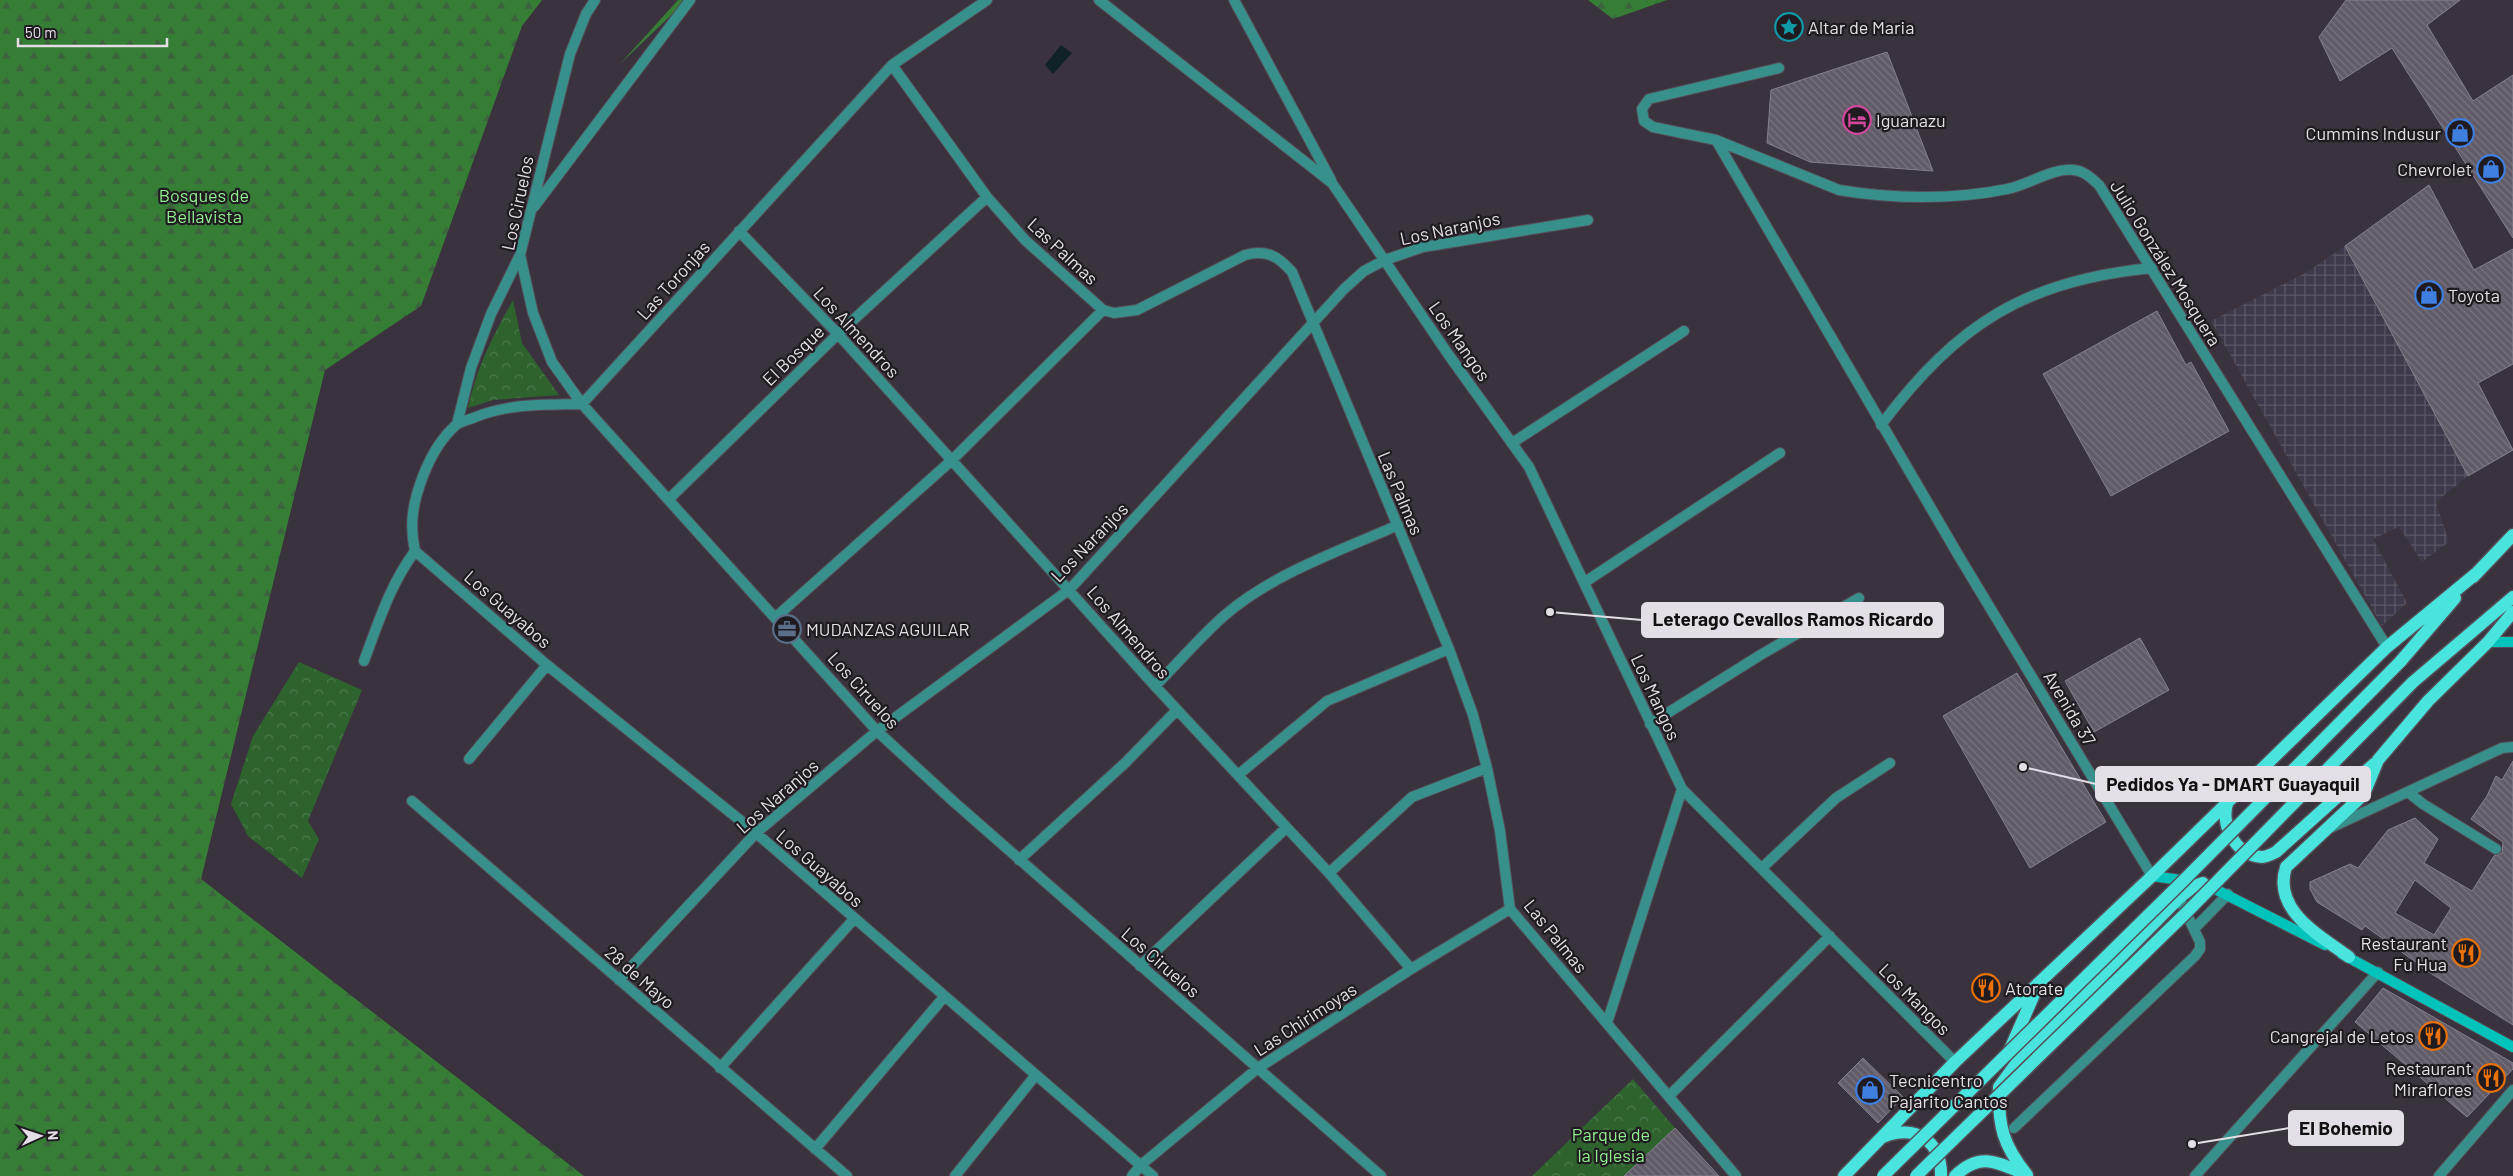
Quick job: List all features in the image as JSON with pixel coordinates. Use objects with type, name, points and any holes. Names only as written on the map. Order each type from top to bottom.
[{"type":"main road","points":[[1884,1176],[2181,884],[2400,662],[2478,572],[2513,536]]},
{"type":"main road","points":[[1844,1176],[1955,1062],[2152,876],[2387,647],[2478,572]]},
{"type":"main road","points":[[1916,1176],[2187,912],[2413,682],[2513,597]]},
{"type":"main road","points":[[2228,802],[2224,819],[2226,830],[2244,850],[2263,857],[2276,852],[2378,760],[2428,701],[2488,642],[2513,612]]},
{"type":"main road","points":[[2488,642],[2513,642]]},
{"type":"main road","points":[[2349,958],[2303,923],[2289,906],[2283,890],[2283,877],[2286,867],[2364,794],[2378,760]]},
{"type":"main road","points":[[2152,876],[2203,883],[2228,894],[2378,972],[2513,1046]]},
{"type":"main road","points":[[1999,1087],[2018,1061],[2179,898],[2194,886],[2203,883]]},
{"type":"main road","points":[[2028,1176],[2006,1146],[2001,1130],[1999,1087],[2010,1047],[2039,983]]},
{"type":"main road","points":[[1879,1139],[1893,1133],[1905,1131],[1928,1140],[1940,1160],[1941,1176]]},
{"type":"main road","points":[[1955,1176],[1974,1162],[1988,1160],[2028,1176]]},
{"type":"street","name":"Los Ciruelos","points":[[595,0],[586,14],[570,54],[559,90],[520,255],[533,313],[552,362],[582,404],[877,731],[1140,966],[1381,1176]]},
{"type":"street","points":[[532,210],[690,0]]},
{"type":"street","name":"Las Toronjas","points":[[582,404],[892,65],[987,0]]},
{"type":"street","name":"Los Mangos","points":[[1099,0],[1332,183],[1448,354],[1529,467],[1682,789],[1955,1062]]},
{"type":"street","points":[[1234,0],[1332,183]]},
{"type":"street","name":"Las Palmas","points":[[892,65],[987,197],[1025,240],[1103,310],[1114,313],[1137,310],[1245,255],[1257,252],[1268,253],[1281,260],[1292,272],[1450,649],[1473,715],[1487,768],[1500,831],[1510,909],[1736,1176]]},
{"type":"street","name":"Julio González Mosquera","points":[[1779,68],[1649,99],[1642,110],[1644,121],[1653,127],[1716,140],[1839,190],[1854,192],[1940,197],[2008,189],[2057,172],[2073,170],[2086,173],[2099,185],[2152,268],[2387,647]]},
{"type":"street","name":"Avenida 37","points":[[1716,140],[1960,558],[2152,876]]},
{"type":"street","name":"El Bosque","points":[[669,499],[838,334],[987,197]]},
{"type":"street","name":"Los Naranjos","points":[[619,980],[756,833],[877,731],[1070,589],[1313,323],[1364,271],[1385,260],[1423,247],[1454,240],[1588,220]]},
{"type":"street","name":"Los Almendros","points":[[739,231],[838,334],[1070,589],[1155,686],[1329,873],[1411,969]]},
{"type":"street","points":[[364,661],[390,592],[399,573],[415,551],[411,531],[412,510],[418,489],[432,455],[457,424],[478,350],[491,314],[520,255]]},
{"type":"street","points":[[1881,424],[1947,348],[2007,307],[2044,290],[2076,280],[2119,271],[2152,268]]},
{"type":"street","points":[[776,617],[952,460],[1103,310]]},
{"type":"street","points":[[1512,442],[1684,331]]},
{"type":"street","points":[[457,424],[489,411],[515,406],[582,404]]},
{"type":"street","points":[[1585,582],[1780,453]]},
{"type":"street","points":[[1155,686],[1225,615],[1259,592],[1286,576],[1398,525]]},
{"type":"street","name":"Los Guayabos","points":[[415,551],[547,665],[756,833],[1153,1176]]},
{"type":"street","points":[[1650,724],[1762,654],[1859,598]]},
{"type":"street","points":[[1238,774],[1327,701],[1450,649]]},
{"type":"street","points":[[469,759],[547,665]]},
{"type":"street","points":[[1020,860],[1125,763],[1177,710]]},
{"type":"street","points":[[2323,832],[2502,748],[2513,747]]},
{"type":"street","points":[[1762,868],[1836,798],[1890,763]]},
{"type":"street","points":[[1329,873],[1412,797],[1487,768]]},
{"type":"street","points":[[1607,1023],[1682,789]]},
{"type":"street","points":[[2408,792],[2423,804],[2496,849]]},
{"type":"street","name":"28 de Mayo","points":[[412,800],[847,1176]]},
{"type":"street","points":[[1140,966],[1286,828]]},
{"type":"street","points":[[2195,928],[2228,894]]},
{"type":"street","points":[[2014,1128],[2195,956],[2200,949],[2200,942],[2195,928],[2179,898]]},
{"type":"street","name":"Las Chirimoyas","points":[[1132,1176],[1141,1165],[1258,1068],[1411,969],[1510,909]]},
{"type":"street","points":[[720,1068],[854,919]]},
{"type":"street","points":[[1670,1096],[1830,936]]},
{"type":"street","points":[[2195,1176],[2378,972]]},
{"type":"street","points":[[815,1149],[944,997]]},
{"type":"street","points":[[955,1176],[1036,1076]]},
{"type":"street","points":[[2440,1176],[2513,1090]]},
{"type":"shaded area","points":[[2345,246],[2468,476],[2436,502],[2449,542],[2422,562],[2399,527],[2373,539],[2407,603],[2382,626],[2211,321],[2307,272]]},
{"type":"green space","name":"Bosques de Bellavista","points":[[0,0],[542,0],[522,26],[421,306],[325,370],[201,879],[584,1176],[0,1176]]},
{"type":"green space","points":[[678,0],[687,0],[620,64]]},
{"type":"green space","points":[[1588,0],[1667,0],[1613,19]]},
{"type":"green space","points":[[513,300],[522,343],[559,395],[493,400],[468,408],[486,352]]},
{"type":"green space","points":[[299,662],[362,690],[308,821],[319,839],[302,878],[248,836],[231,804],[253,736]]},
{"type":"green space","name":"Parque de la Iglesia","points":[[1633,1079],[1675,1128],[1624,1176],[1532,1176]]},
{"type":"water","points":[[1061,45],[1072,53],[1053,74],[1045,65]]},
{"type":"building","name":"Chevrolet","points":[[2346,0],[2460,0],[2427,25],[2473,101],[2513,75],[2513,238],[2392,48],[2340,81],[2319,37]]},
{"type":"building","points":[[1887,52],[1933,171],[1810,162],[1767,143],[1771,90]]},
{"type":"building","name":"Toyota","points":[[2429,185],[2474,270],[2513,249],[2513,364],[2478,383],[2513,450],[2468,476],[2345,246]]},
{"type":"building","points":[[2157,311],[2186,365],[2191,362],[2229,431],[2111,496],[2043,374]]},
{"type":"building","points":[[2140,638],[2169,690],[2094,732],[2065,681]]},
{"type":"building","points":[[2017,673],[2106,822],[2030,868],[1943,716]]},
{"type":"building","points":[[2513,761],[2513,1025],[2416,964],[2365,926],[2362,930],[2317,902],[2310,889],[2310,882],[2350,864],[2358,868],[2388,830],[2415,818],[2438,839],[2424,863],[2472,891],[2494,856],[2502,853],[2503,842],[2471,819],[2487,796],[2496,776],[2502,780]],"holes":[[[2415,880],[2451,908],[2434,935],[2395,913]]]},
{"type":"building","points":[[2383,988],[2513,1063],[2513,1069],[2467,1117],[2355,1022]]},
{"type":"building","name":"Tecnicentro Pajarito Cantos","points":[[1863,1058],[1903,1097],[1878,1123],[1838,1083]]},
{"type":"building","points":[[1675,1128],[1719,1176],[1624,1176]]},
{"type":"place","name":"Altar de Maria","points":[[1789,27]]},
{"type":"place","name":"Iguanazu","points":[[1857,120]]},
{"type":"place","name":"Cummins Indusur","points":[[2460,133]]},
{"type":"place","name":"Chevrolet","points":[[2491,169]]},
{"type":"place","name":"Toyota","points":[[2429,295]]},
{"type":"place","name":"Leterago Cevallos Ramos Ricardo","points":[[1550,612]]},
{"type":"place","name":"MUDANZAS AGUILAR","points":[[787,629]]},
{"type":"place","name":"Pedidos Ya - DMART Guayaquil","points":[[2023,767]]},
{"type":"place","name":"Restaurant Fu Hua","points":[[2466,953]]},
{"type":"place","name":"Atorate","points":[[1986,988]]},
{"type":"place","name":"Cangrejal de Letos","points":[[2433,1036]]},
{"type":"place","name":"Restaurant Miraflores","points":[[2491,1078]]},
{"type":"place","name":"Tecnicentro Pajarito Cantos","points":[[1870,1090]]},
{"type":"place","name":"El Bohemio","points":[[2192,1144]]}]
